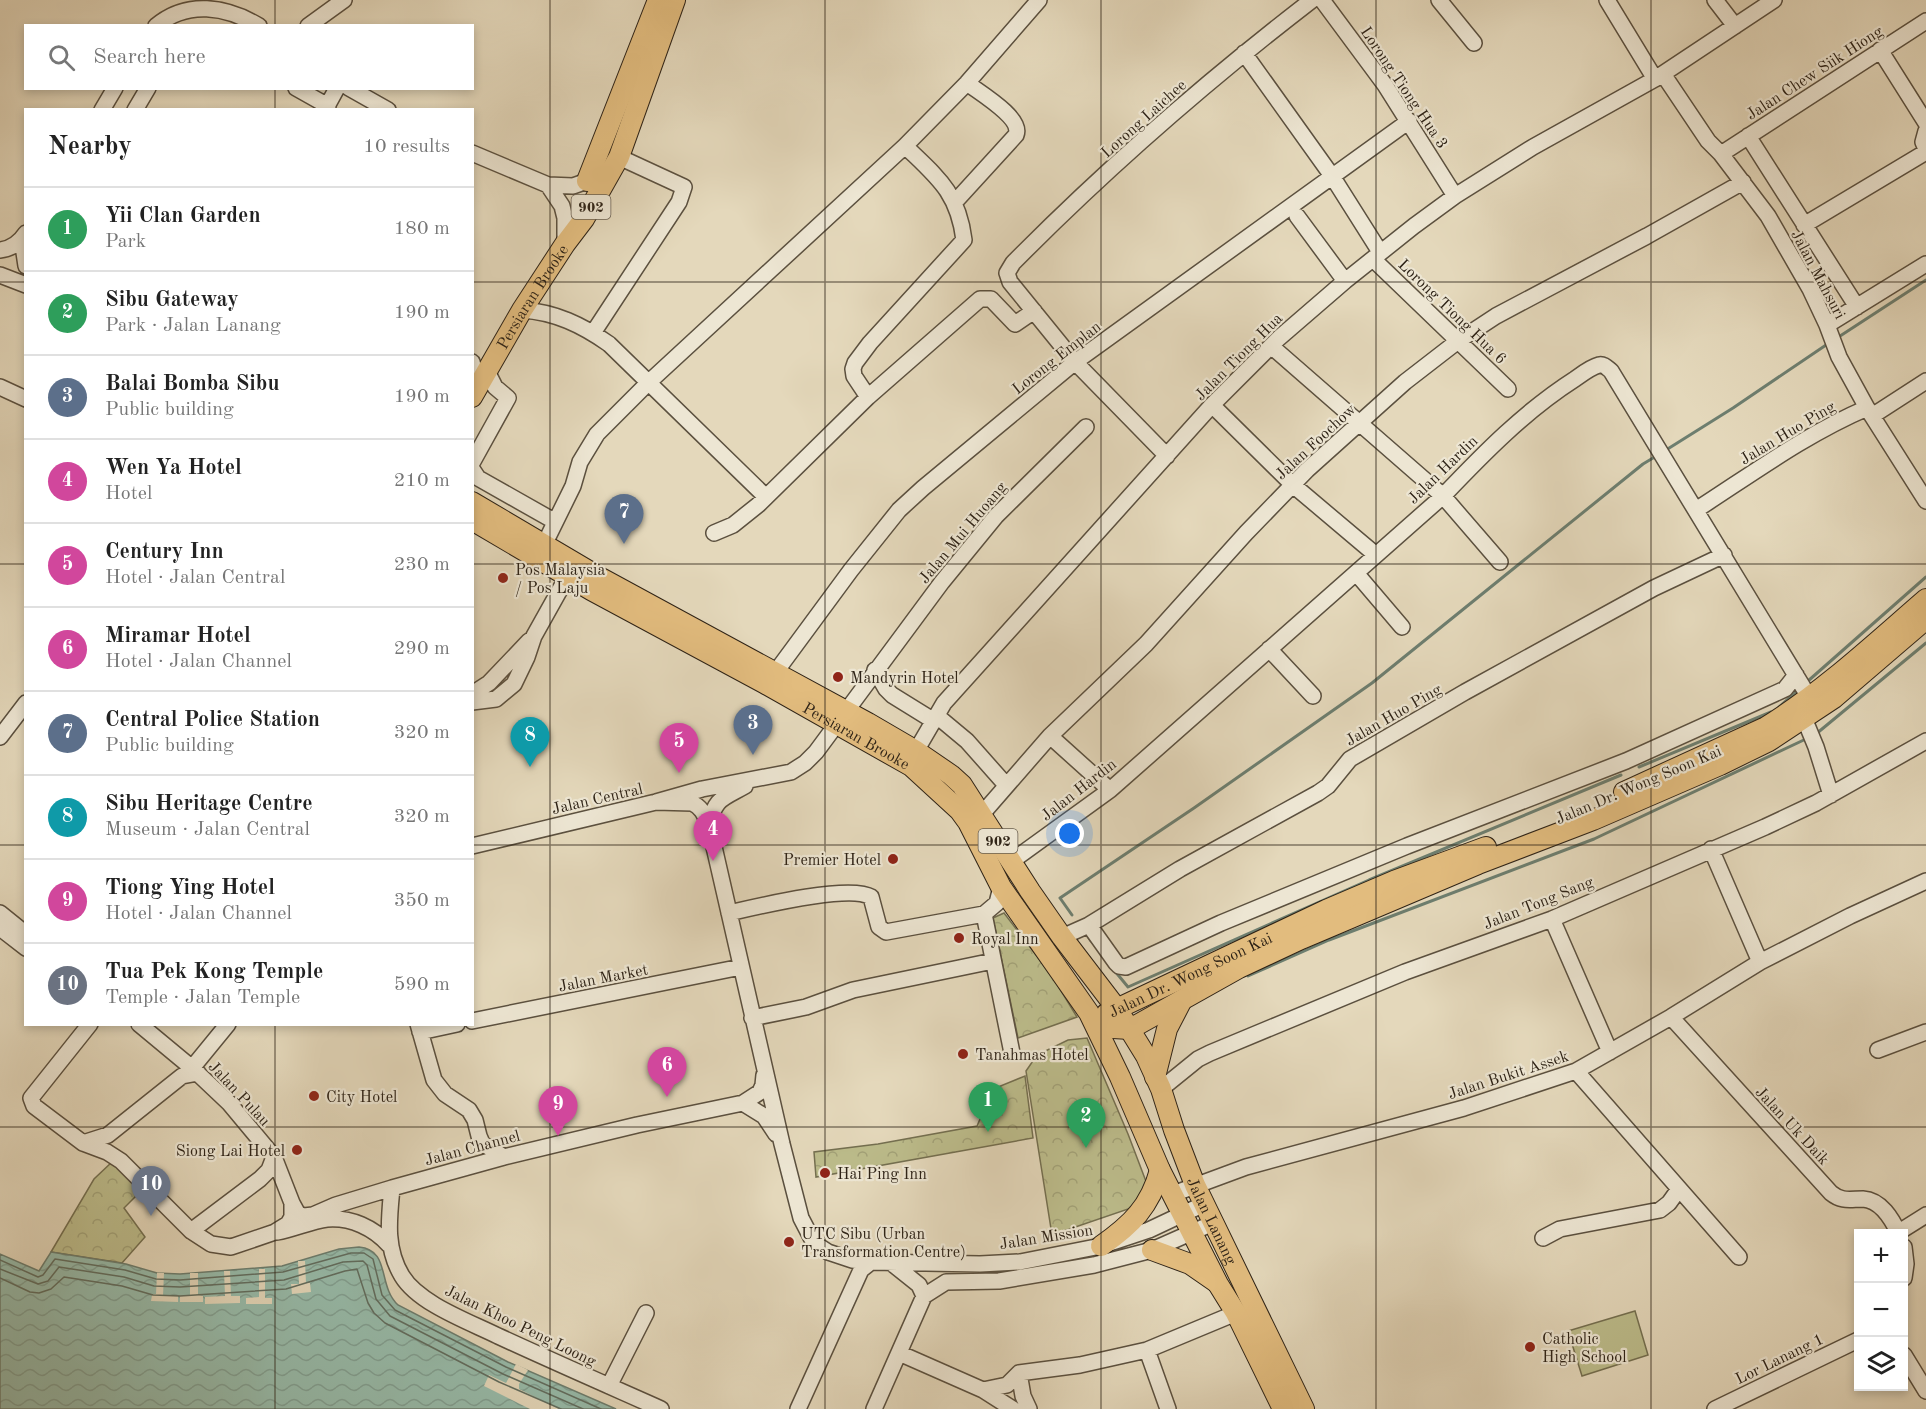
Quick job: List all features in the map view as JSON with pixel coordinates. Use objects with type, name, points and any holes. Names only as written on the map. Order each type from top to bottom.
[{"type":"main road","name":"902","points":[[587,181],[658,0]]},
{"type":"main road","name":"Persiaran Brooke","points":[[478,379],[565,244],[584,219],[619,158],[675,0]]},
{"type":"main road","name":"Persiaran Brooke","points":[[474,503],[544,544],[571,569],[847,709],[950,800],[968,822],[1000,887],[1093,1020],[1120,1077]]},
{"type":"main road","name":"Persiaran Brooke","points":[[474,521],[847,709],[951,775],[962,785],[982,814],[1062,937],[1117,1009],[1125,1030]]},
{"type":"main road","name":"Jalan Dr. Wong Soon Kai","points":[[1093,1020],[1199,969],[1394,881],[1596,804],[1766,727],[1809,697],[1926,599]]},
{"type":"main road","name":"Jalan Dr. Wong Soon Kai","points":[[1093,1020],[1125,1030],[1239,968],[1301,939],[1720,765],[1805,721],[1926,619]]},
{"type":"main road","points":[[1158,1083],[1167,1029],[1182,1000]]},
{"type":"main road","points":[[1120,1077],[1125,1030]]},
{"type":"main road","name":"Jalan Lanang","points":[[1125,1030],[1158,1083],[1195,1185],[1304,1409]]},
{"type":"main road","name":"Jalan Lanang","points":[[1120,1077],[1160,1170],[1283,1409]]},
{"type":"main road","points":[[1101,1246],[1126,1228],[1139,1213],[1155,1188],[1160,1170]]},
{"type":"main road","points":[[1152,1250],[1190,1264],[1218,1284]]},
{"type":"street","points":[[311,24],[344,0]]},
{"type":"street","points":[[328,24],[358,0]]},
{"type":"street","points":[[544,544],[573,486],[580,462],[597,434],[648,383],[905,146],[967,83],[1039,0]]},
{"type":"street","name":"Lorong Laichee","points":[[1035,311],[1010,282],[1007,273],[1014,263],[1064,212],[1244,53],[1312,0]]},
{"type":"street","name":"Lorong Tiong Hua 3","points":[[1322,0],[1409,121],[1455,196]]},
{"type":"street","points":[[1439,0],[1474,44]]},
{"type":"street","name":"Jalan Mahsuri","points":[[1607,0],[1659,77],[1768,216],[1810,289],[1838,353],[1870,412],[1926,501]]},
{"type":"street","points":[[1715,0],[1735,26]]},
{"type":"street","name":"Jalan Tiong Hua","points":[[916,751],[944,703],[1212,405],[1272,345],[1345,281],[1455,196],[1533,147],[1659,77],[1774,0]]},
{"type":"street","points":[[158,24],[166,16],[193,7],[214,8],[236,13],[255,24]]},
{"type":"street","name":"Jalan Chew Siik Hiong","points":[[1721,154],[1926,21]]},
{"type":"street","points":[[1880,50],[1926,123]]},
{"type":"street","name":"Lorong Tiong Hua 6","points":[[1244,53],[1332,176],[1377,255],[1458,341],[1508,389]]},
{"type":"street","points":[[954,203],[1016,135],[1018,129],[1007,113],[967,83]]},
{"type":"street","points":[[103,108],[114,90]]},
{"type":"street","points":[[136,108],[147,90]]},
{"type":"street","points":[[299,90],[327,108],[336,90]]},
{"type":"street","points":[[353,90],[384,108]]},
{"type":"street","name":"Lorong Emplan","points":[[775,673],[851,570],[899,510],[1075,362],[1409,121]]},
{"type":"street","points":[[1804,225],[1926,150],[1923,142],[1926,131]]},
{"type":"street","points":[[1748,136],[1857,307]]},
{"type":"street","points":[[868,397],[854,376],[853,369],[870,343],[963,243],[964,237],[954,203],[945,185],[905,146]]},
{"type":"street","points":[[474,154],[548,185],[573,186],[587,181]]},
{"type":"street","points":[[593,333],[679,202],[684,187],[619,158]]},
{"type":"street","name":"Jalan Foochow","points":[[982,814],[1050,736],[1146,644],[1246,533],[1307,470],[1406,382],[1458,341],[1496,316],[1743,182]]},
{"type":"street","points":[[548,185],[562,206],[565,218],[565,244]]},
{"type":"street","points":[[1297,216],[1345,281]]},
{"type":"street","points":[[0,250],[14,246],[24,236]]},
{"type":"street","points":[[1829,331],[1857,307],[1926,264]]},
{"type":"street","points":[[0,275],[24,284]]},
{"type":"street","points":[[714,533],[733,525],[766,497],[868,397],[980,299],[991,299],[1015,324],[1035,311],[1075,362],[1167,456]]},
{"type":"street","points":[[522,310],[544,311],[557,316],[593,333],[609,344],[766,497]]},
{"type":"street","points":[[1272,345],[1443,496],[1500,562]]},
{"type":"street","name":"Jalan Hardin","points":[[1012,861],[1110,790],[1443,496],[1494,443],[1538,404],[1600,365],[1611,371],[1809,697]]},
{"type":"street","points":[[474,459],[508,399],[495,387],[478,379]]},
{"type":"street","name":"Jalan Huo Ping","points":[[1696,510],[1798,444],[1843,418],[1870,412],[1926,381]]},
{"type":"street","points":[[0,387],[24,398]]},
{"type":"street","points":[[1212,405],[1293,485],[1376,555]]},
{"type":"street","name":"Jalan Mui Huoang","points":[[847,709],[942,582],[996,516],[1086,427]]},
{"type":"street","points":[[474,472],[478,478],[554,521]]},
{"type":"street","name":"Jalan Huo Ping","points":[[1062,937],[1089,925],[1180,869],[1318,793],[1328,786],[1350,759],[1465,692],[1654,588],[1724,555]]},
{"type":"street","points":[[474,702],[496,699],[508,691],[522,671],[534,636],[571,569]]},
{"type":"street","points":[[1356,573],[1402,627]]},
{"type":"street","points":[[474,693],[489,683],[534,636]]},
{"type":"street","points":[[1269,649],[1313,696]]},
{"type":"street","points":[[875,670],[886,690],[912,708],[936,718],[967,741],[1006,785]]},
{"type":"street","points":[[1089,925],[1116,963],[1126,967],[1221,923],[1407,846],[1626,761],[1785,690],[1796,675]]},
{"type":"street","points":[[847,709],[886,690]]},
{"type":"street","points":[[0,736],[6,718],[24,704]]},
{"type":"street","name":"Jalan Central","points":[[474,846],[702,789],[790,772],[805,763],[816,752],[847,709]]},
{"type":"street","points":[[1805,721],[1831,795]]},
{"type":"street","points":[[1050,736],[1110,790]]},
{"type":"street","name":"Jalan Tong Sang","points":[[1158,1083],[1198,1059],[1242,1038],[1405,972],[1552,919],[1765,827],[1831,795],[1926,741]]},
{"type":"street","points":[[1626,761],[1636,786]]},
{"type":"street","points":[[709,825],[712,809],[717,802],[754,780]]},
{"type":"street","points":[[656,802],[698,805],[709,825]]},
{"type":"street","name":"Jalan Mission","points":[[709,825],[782,1144],[801,1218],[814,1243],[828,1252],[852,1260],[871,1262],[980,1264],[1020,1262],[1101,1246],[1149,1230],[1204,1204]]},
{"type":"street","points":[[1711,849],[1760,962]]},
{"type":"street","name":"Jalan Bukit Assek","points":[[1173,1194],[1246,1167],[1464,1108],[1576,1071],[1671,1017],[1760,962],[1850,916],[1926,881]]},
{"type":"street","points":[[729,913],[802,898],[860,894],[871,897],[879,927],[886,932],[984,914],[997,903],[1000,887]]},
{"type":"street","points":[[0,913],[24,932]]},
{"type":"street","points":[[984,914],[1012,1053]]},
{"type":"street","points":[[1552,919],[1610,1052]]},
{"type":"street","points":[[0,928],[24,946]]},
{"type":"street","points":[[752,1018],[806,1007],[853,990],[993,961]]},
{"type":"street","name":"Jalan Market","points":[[474,1022],[741,967]]},
{"type":"street","name":"Jalan Uk Daik","points":[[1671,1017],[1832,1193],[1846,1200],[1862,1199],[1877,1203],[1897,1229]]},
{"type":"street","points":[[88,1026],[31,1098],[34,1106],[84,1143],[107,1152],[121,1161],[191,1231],[212,1244],[231,1247],[274,1232],[288,1224],[292,1217],[292,1203]]},
{"type":"street","name":"Jalan Pulau","points":[[141,1026],[195,1070],[229,1103],[274,1157],[292,1203]]},
{"type":"street","points":[[84,1143],[108,1135],[177,1079],[195,1070],[227,1026]]},
{"type":"street","points":[[438,1026],[419,1028],[434,1080],[445,1094],[469,1110],[476,1120],[482,1143],[504,1157]]},
{"type":"street","points":[[1878,1050],[1926,1032]]},
{"type":"street","points":[[173,1053],[178,1065],[177,1079]]},
{"type":"street","points":[[1576,1071],[1740,1257]]},
{"type":"street","points":[[743,1103],[760,1092],[765,1072]]},
{"type":"street","points":[[743,1103],[764,1116],[782,1144]]},
{"type":"street","name":"Jalan Channel","points":[[292,1203],[298,1214],[304,1216],[318,1214],[336,1204],[504,1157],[637,1125],[743,1103]]},
{"type":"street","points":[[107,1152],[108,1135]]},
{"type":"street","points":[[191,1231],[260,1179],[268,1170],[274,1157]]},
{"type":"street","points":[[389,1245],[388,1225],[392,1188]]},
{"type":"street","points":[[1543,1238],[1560,1229],[1660,1210],[1669,1203],[1679,1189]]},
{"type":"street","points":[[1905,1229],[1926,1215]]},
{"type":"street","points":[[274,1232],[296,1229],[327,1219],[344,1220],[370,1228],[382,1236],[389,1245]]},
{"type":"street","points":[[874,1409],[924,1296],[938,1286],[946,1282],[999,1281],[1094,1265],[1152,1250],[1213,1223]]},
{"type":"street","name":"Jalan Khoo Peng Loong","points":[[389,1245],[402,1276],[412,1289],[430,1301],[556,1363],[661,1409]]},
{"type":"street","points":[[798,1409],[861,1270],[871,1262]]},
{"type":"street","points":[[888,1262],[919,1285],[924,1296]]},
{"type":"street","points":[[609,1386],[646,1313]]},
{"type":"street","points":[[983,1390],[1007,1385],[1019,1373],[1080,1365],[1147,1350],[1236,1314]]},
{"type":"street","name":"Lor Lanang 1","points":[[1715,1409],[1854,1342]]},
{"type":"street","points":[[1147,1350],[1164,1405]]},
{"type":"street","points":[[899,1353],[983,1390],[1013,1409]]},
{"type":"street","points":[[1908,1362],[1926,1391]]},
{"type":"street","points":[[1019,1373],[1023,1396],[1029,1409]]},
{"type":"green space","points":[[1004,913],[1052,976],[1077,1017],[1018,1038],[993,918]]},
{"type":"green space","points":[[1087,1038],[1147,1184],[1140,1205],[1052,1235],[1026,1071],[1037,1055],[1068,1040]]},
{"type":"green space","points":[[1025,1076],[1033,1138],[816,1177],[814,1152],[878,1144],[977,1126],[993,1089]]},
{"type":"green space","points":[[113,1161],[140,1192],[124,1208],[145,1237],[122,1263],[51,1252],[94,1179]]},
{"type":"green space","points":[[1635,1311],[1648,1355],[1582,1376],[1568,1331]]},
{"type":"water","points":[[359,1247],[376,1255],[388,1288],[398,1305],[508,1362],[616,1409],[0,1409],[0,1254],[39,1271],[51,1252],[126,1264],[157,1273],[180,1274],[282,1266],[339,1249]]},
{"type":"pier","points":[[298,1261],[305,1261],[306,1283],[310,1283],[311,1292],[292,1294],[291,1284],[299,1284]]},
{"type":"pier","points":[[259,1269],[265,1269],[265,1298],[272,1298],[272,1304],[246,1304],[246,1298],[259,1297]]},
{"type":"pier","points":[[224,1271],[230,1271],[231,1296],[240,1296],[240,1303],[205,1304],[205,1297],[225,1296]]},
{"type":"pier","points":[[157,1273],[164,1273],[163,1296],[178,1296],[178,1302],[151,1301],[152,1295],[156,1294]]},
{"type":"pier","points":[[190,1273],[198,1273],[198,1295],[203,1296],[203,1302],[180,1302],[180,1296],[190,1296]]},
{"type":"pier","points":[[516,1364],[528,1370],[519,1384],[519,1389],[559,1409],[530,1409],[484,1386],[489,1375],[506,1383]]},
{"type":"waterway","points":[[1837,338],[1926,280]]},
{"type":"waterway","points":[[1666,450],[1829,343]]},
{"type":"waterway","points":[[1072,915],[1060,898],[1194,808],[1372,683],[1643,464],[1658,455]]},
{"type":"waterway","points":[[1808,681],[1926,577]]},
{"type":"waterway","points":[[1816,734],[1926,643]]},
{"type":"waterway","points":[[1779,707],[1798,690]]},
{"type":"waterway","points":[[1639,767],[1771,712]]},
{"type":"waterway","points":[[1248,976],[1329,940],[1594,839],[1808,738]]},
{"type":"waterway","points":[[1114,970],[1128,987],[1369,880],[1621,775]]},
{"type":"waterway","points":[[1087,935],[1091,941]]},
{"type":"place","name":"Central Police Station","points":[[624,544]]},
{"type":"place","name":"Pos Malaysia / Pos Laju","points":[[503,578]]},
{"type":"place","name":"Mandyrin Hotel","points":[[838,677]]},
{"type":"place","name":"Balai Bomba Sibu","points":[[753,755]]},
{"type":"place","name":"Sibu Heritage Centre","points":[[530,767]]},
{"type":"place","name":"Century Inn","points":[[679,773]]},
{"type":"place","name":"Premier Hotel","points":[[893,859]]},
{"type":"place","name":"Wen Ya Hotel","points":[[713,861]]},
{"type":"place","name":"Royal Inn","points":[[959,938]]},
{"type":"place","name":"Tanahmas Hotel","points":[[963,1054]]},
{"type":"place","name":"City Hotel","points":[[314,1096]]},
{"type":"place","name":"Miramar Hotel","points":[[667,1097]]},
{"type":"place","name":"Yii Clan Garden","points":[[988,1132]]},
{"type":"place","name":"Tiong Ying Hotel","points":[[558,1136]]},
{"type":"place","name":"Sibu Gateway","points":[[1086,1148]]},
{"type":"place","name":"Siong Lai Hotel","points":[[297,1150]]},
{"type":"place","name":"Hai Ping Inn","points":[[825,1173]]},
{"type":"place","name":"Tua Pek Kong Temple","points":[[151,1216]]},
{"type":"place","name":"UTC Sibu (Urban Transformation Centre)","points":[[789,1242]]},
{"type":"place","name":"Catholic High School","points":[[1530,1347]]}]
